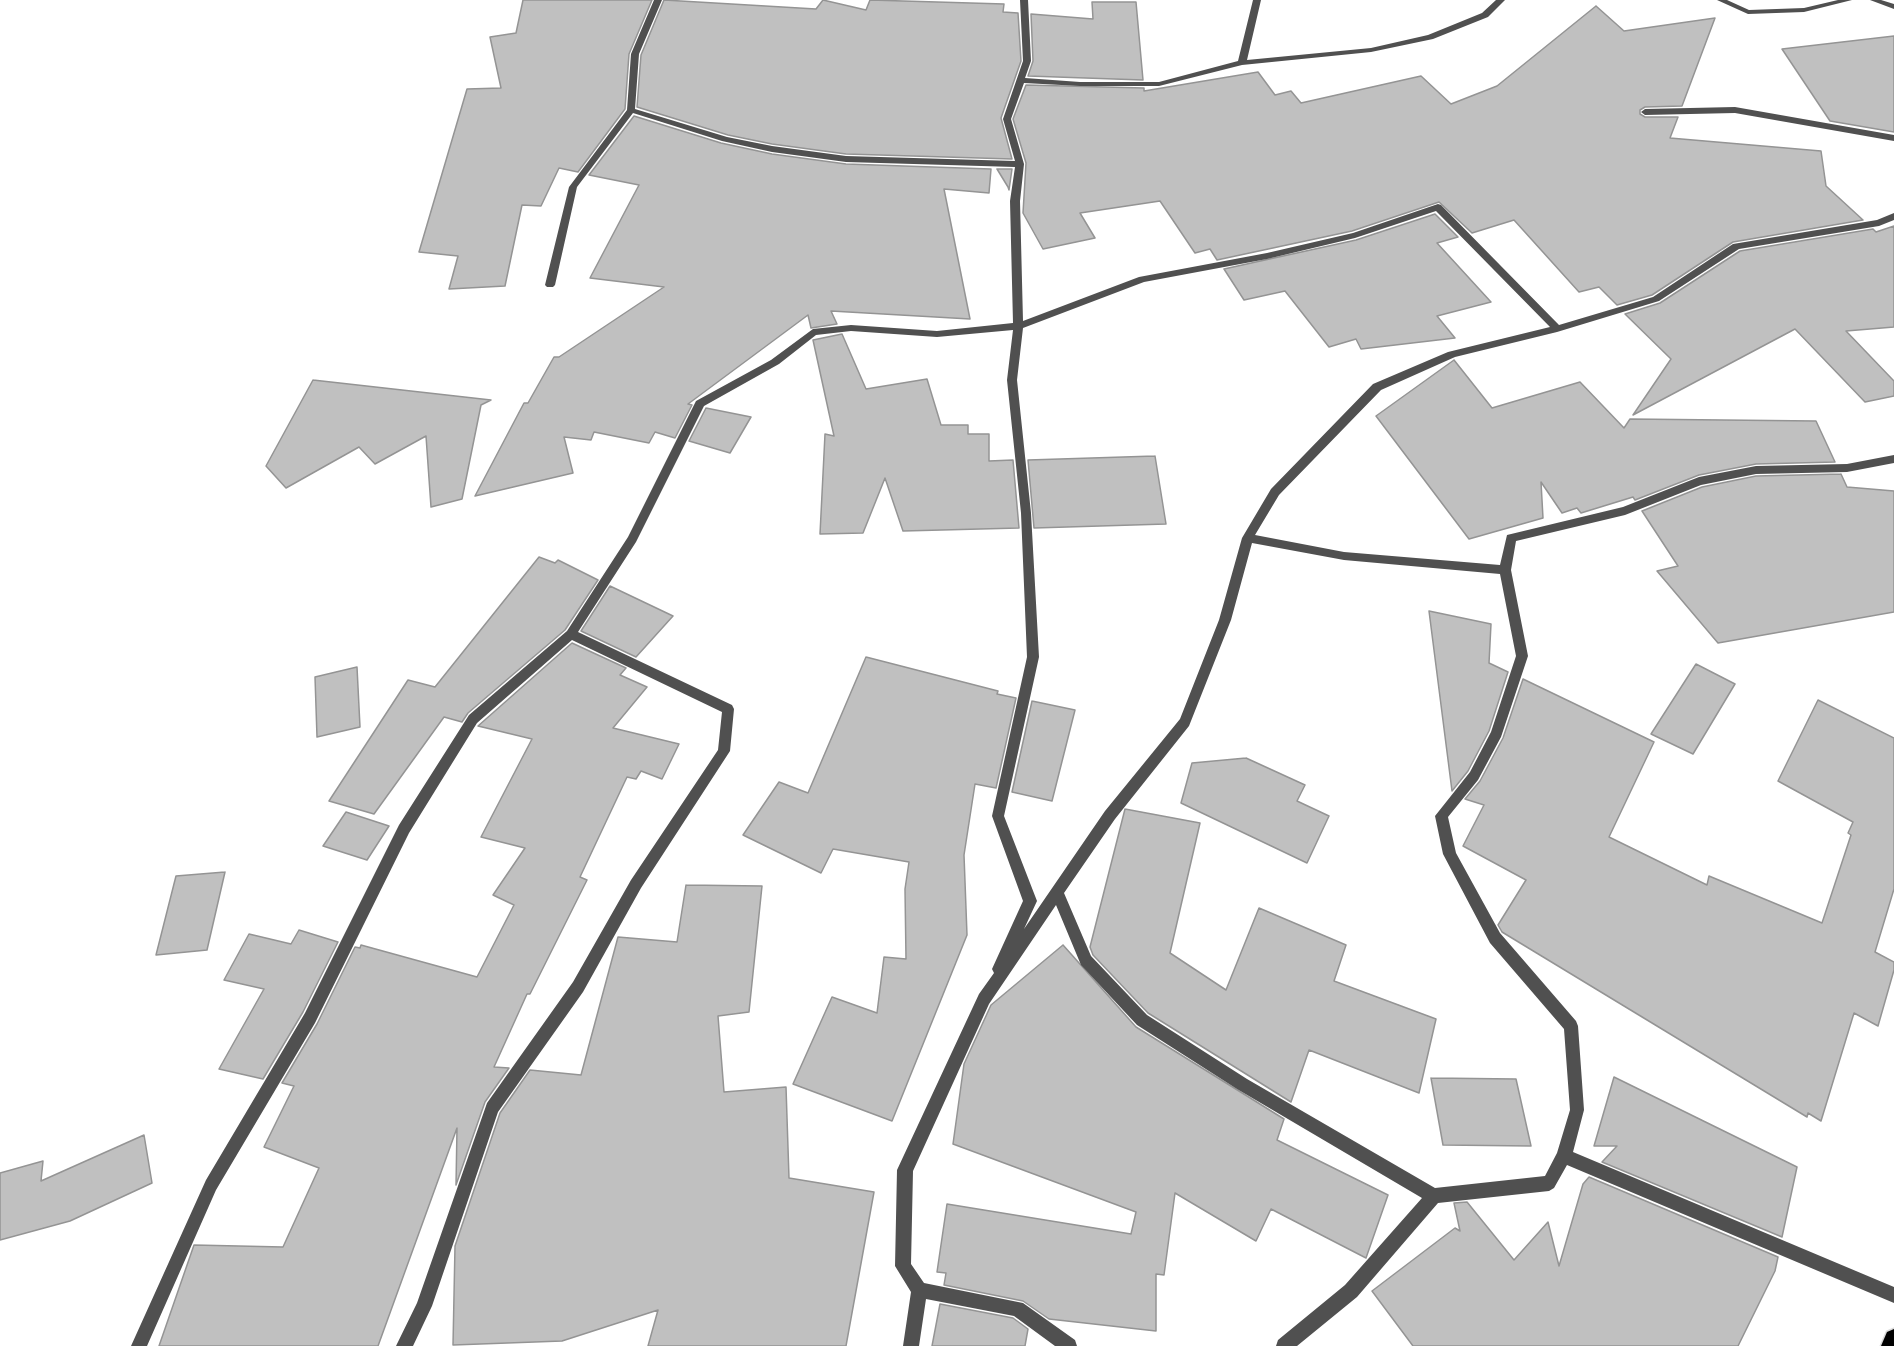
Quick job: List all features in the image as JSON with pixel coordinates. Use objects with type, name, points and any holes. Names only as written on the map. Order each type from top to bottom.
[{"type":"main road","points":[[1891,1346],[1894,1339]]},
{"type":"street","points":[[550,285],[573,187],[631,110],[635,54],[657,0]]},
{"type":"street","points":[[911,1346],[919,1290],[903,1266],[905,1170],[1030,901],[998,816],[1034,657],[1026,513],[1012,381],[1018,326],[1015,201],[1020,164],[1007,119],[1027,61],[1024,0]]},
{"type":"street","points":[[1242,63],[1257,0]]},
{"type":"street","points":[[1021,80],[1080,84],[1159,84],[1242,63],[1371,50],[1430,37],[1485,15],[1501,0]]},
{"type":"street","points":[[1721,0],[1748,12],[1804,10],[1848,0]]},
{"type":"street","points":[[1874,0],[1894,7]]},
{"type":"street","points":[[631,110],[725,139],[846,159],[1020,164]]},
{"type":"street","points":[[1645,112],[1735,110],[1894,138]]},
{"type":"street","points":[[139,1346],[211,1185],[310,1018],[404,829],[473,719],[571,634],[632,539],[700,404],[776,362],[813,332],[851,328],[937,334],[1018,326],[1142,279],[1267,256],[1355,235],[1438,207],[1557,329]]},
{"type":"street","points":[[984,999],[1110,815],[1185,722],[1225,620],[1248,538],[1275,492],[1377,387],[1452,354],[1557,329],[1656,299],[1736,246],[1879,223],[1894,216]]},
{"type":"street","points":[[1058,894],[1086,960],[1142,1020],[1242,1084],[1434,1196],[1549,1183],[1564,1156],[1578,1110],[1571,1026],[1495,938],[1450,854],[1441,816],[1474,776],[1497,733],[1522,657],[1505,570],[1511,538],[1625,511],[1700,481],[1756,470],[1847,468],[1894,459]]},
{"type":"street","points":[[1248,538],[1344,556],[1505,570]]},
{"type":"street","points":[[404,1346],[424,1306],[492,1108],[578,987],[636,884],[724,751],[728,710],[571,634]]},
{"type":"street","points":[[1564,1156],[1894,1295]]},
{"type":"street","points":[[1284,1346],[1351,1291],[1434,1196]]},
{"type":"street","points":[[919,1290],[1017,1309],[1069,1346]]},
{"type":"building","points":[[523,0],[652,0],[629,54],[625,109],[578,172],[559,168],[541,206],[522,205],[505,286],[449,289],[458,256],[419,252],[467,89],[501,88],[490,37],[516,33]]},
{"type":"building","points":[[664,0],[816,9],[823,0],[866,10],[870,0],[1004,4],[1003,12],[1018,13],[1021,61],[1001,118],[1012,159],[846,154],[772,144],[728,135],[637,107],[641,55]]},
{"type":"building","points":[[1092,2],[1136,2],[1143,80],[1028,76],[1033,61],[1031,14],[1093,19]]},
{"type":"building","points":[[1596,6],[1624,31],[1715,18],[1682,106],[1645,107],[1640,110],[1640,114],[1645,117],[1678,117],[1670,138],[1821,151],[1826,186],[1863,220],[1733,242],[1652,295],[1617,305],[1599,287],[1579,292],[1514,220],[1472,233],[1439,202],[1352,231],[1217,260],[1210,249],[1195,253],[1160,201],[1080,213],[1095,238],[1043,249],[1023,213],[1026,163],[1013,119],[1026,85],[1144,88],[1144,91],[1258,72],[1275,95],[1291,91],[1301,103],[1421,76],[1451,104],[1497,86]]},
{"type":"building","points":[[1894,36],[1894,132],[1830,121],[1782,49]]},
{"type":"building","points":[[634,116],[721,143],[772,154],[846,164],[991,169],[989,193],[944,189],[970,319],[831,311],[837,324],[811,328],[808,315],[688,404],[692,405],[675,438],[655,432],[649,443],[594,432],[591,440],[564,437],[573,473],[475,496],[524,403],[528,403],[554,357],[559,357],[664,287],[590,278],[639,185],[589,175]]},
{"type":"building","points":[[997,169],[1012,169],[1009,190],[1008,187]]},
{"type":"building","points":[[1435,214],[1458,237],[1437,243],[1491,302],[1437,316],[1455,338],[1361,349],[1356,339],[1329,347],[1285,291],[1244,300],[1224,269],[1356,240]]},
{"type":"building","points":[[1894,226],[1894,327],[1846,331],[1894,381],[1894,396],[1865,402],[1795,329],[1633,415],[1671,359],[1625,314],[1660,303],[1740,251],[1873,229],[1876,232]]},
{"type":"building","points":[[842,334],[866,389],[927,379],[941,425],[968,425],[968,434],[989,434],[989,461],[1013,460],[1019,528],[903,531],[885,478],[863,533],[820,534],[825,434],[834,436],[813,340]]},
{"type":"building","points":[[1454,360],[1492,408],[1580,382],[1624,428],[1630,419],[1816,421],[1835,462],[1756,464],[1699,475],[1635,500],[1633,497],[1581,513],[1577,508],[1562,513],[1541,482],[1543,518],[1469,539],[1376,416]]},
{"type":"building","points":[[313,380],[491,400],[481,405],[462,499],[431,507],[426,436],[375,464],[359,447],[286,488],[266,466]]},
{"type":"building","points":[[706,408],[751,417],[730,453],[689,441]]},
{"type":"building","points":[[1155,456],[1166,524],[1034,528],[1028,460]]},
{"type":"building","points":[[1841,474],[1847,487],[1894,491],[1894,612],[1718,643],[1657,571],[1678,566],[1642,511],[1702,487],[1756,476]]},
{"type":"building","points":[[539,557],[555,563],[558,560],[598,580],[565,630],[468,713],[462,722],[444,717],[374,814],[329,801],[408,680],[435,687]]},
{"type":"building","points":[[610,586],[673,616],[636,657],[581,631]]},
{"type":"building","points":[[1429,611],[1491,624],[1489,663],[1508,672],[1489,731],[1468,771],[1452,791]]},
{"type":"building","points":[[572,643],[626,668],[620,675],[647,687],[613,728],[679,744],[662,779],[641,771],[636,779],[627,777],[580,877],[587,880],[530,994],[527,994],[494,1067],[509,1068],[485,1102],[456,1185],[457,1128],[378,1346],[159,1346],[194,1245],[283,1247],[319,1168],[264,1147],[294,1086],[282,1083],[317,1024],[355,947],[360,948],[361,945],[477,977],[514,905],[493,895],[525,848],[481,837],[532,739],[478,726]]},
{"type":"building","points":[[866,657],[998,691],[997,694],[1016,698],[996,788],[975,784],[964,855],[967,935],[892,1121],[793,1084],[832,997],[877,1013],[884,957],[906,959],[905,889],[909,862],[833,849],[821,873],[743,835],[779,782],[808,793]]},
{"type":"building","points":[[1696,664],[1735,684],[1693,754],[1651,734]]},
{"type":"building","points":[[357,667],[360,727],[317,737],[315,677]]},
{"type":"building","points":[[1523,679],[1654,742],[1609,837],[1707,885],[1709,876],[1822,923],[1851,835],[1848,833],[1853,822],[1778,781],[1818,700],[1894,738],[1894,889],[1875,952],[1894,962],[1894,970],[1878,1026],[1854,1013],[1821,1121],[1808,1113],[1807,1117],[1502,932],[1498,925],[1526,880],[1463,846],[1484,805],[1465,799],[1480,781],[1503,738]]},
{"type":"building","points":[[1032,701],[1075,710],[1052,801],[1012,792]]},
{"type":"building","points":[[1246,758],[1305,785],[1297,801],[1329,816],[1307,863],[1181,803],[1192,763]]},
{"type":"building","points":[[1125,809],[1200,823],[1170,953],[1226,990],[1259,908],[1346,945],[1334,981],[1436,1019],[1419,1093],[1309,1050],[1291,1102],[1148,1013],[1093,955],[1090,947]]},
{"type":"building","points":[[346,812],[389,826],[367,860],[323,846]]},
{"type":"building","points":[[225,872],[207,950],[156,955],[176,876]]},
{"type":"building","points":[[686,885],[762,886],[749,1012],[718,1016],[724,1092],[786,1087],[789,1178],[874,1192],[846,1346],[648,1346],[658,1310],[562,1341],[453,1345],[455,1246],[500,1113],[530,1070],[581,1075],[618,937],[677,942]]},
{"type":"building","points":[[299,930],[338,942],[303,1012],[263,1079],[219,1069],[264,989],[224,980],[249,934],[291,944]]},
{"type":"building","points":[[1063,945],[1136,1027],[1284,1119],[1277,1140],[1388,1195],[1366,1258],[1271,1209],[1256,1241],[1175,1193],[1164,1275],[1156,1274],[1156,1331],[1049,1319],[1023,1301],[944,1285],[946,1273],[937,1272],[947,1204],[1131,1234],[1136,1212],[953,1144],[964,1064],[991,1005]]},
{"type":"building","points":[[1614,1077],[1797,1167],[1782,1237],[1602,1162],[1617,1146],[1594,1146]]},
{"type":"building","points":[[1431,1078],[1516,1079],[1531,1146],[1443,1145]]},
{"type":"building","points":[[144,1135],[152,1183],[70,1221],[0,1240],[0,1173],[43,1161],[41,1181]]},
{"type":"building","points":[[1589,1177],[1778,1257],[1775,1271],[1738,1346],[1413,1346],[1372,1291],[1455,1228],[1460,1231],[1454,1203],[1467,1202],[1514,1260],[1548,1222],[1559,1266],[1583,1184]]},
{"type":"building","points":[[940,1304],[1013,1318],[1028,1329],[1025,1346],[932,1346]]}]
